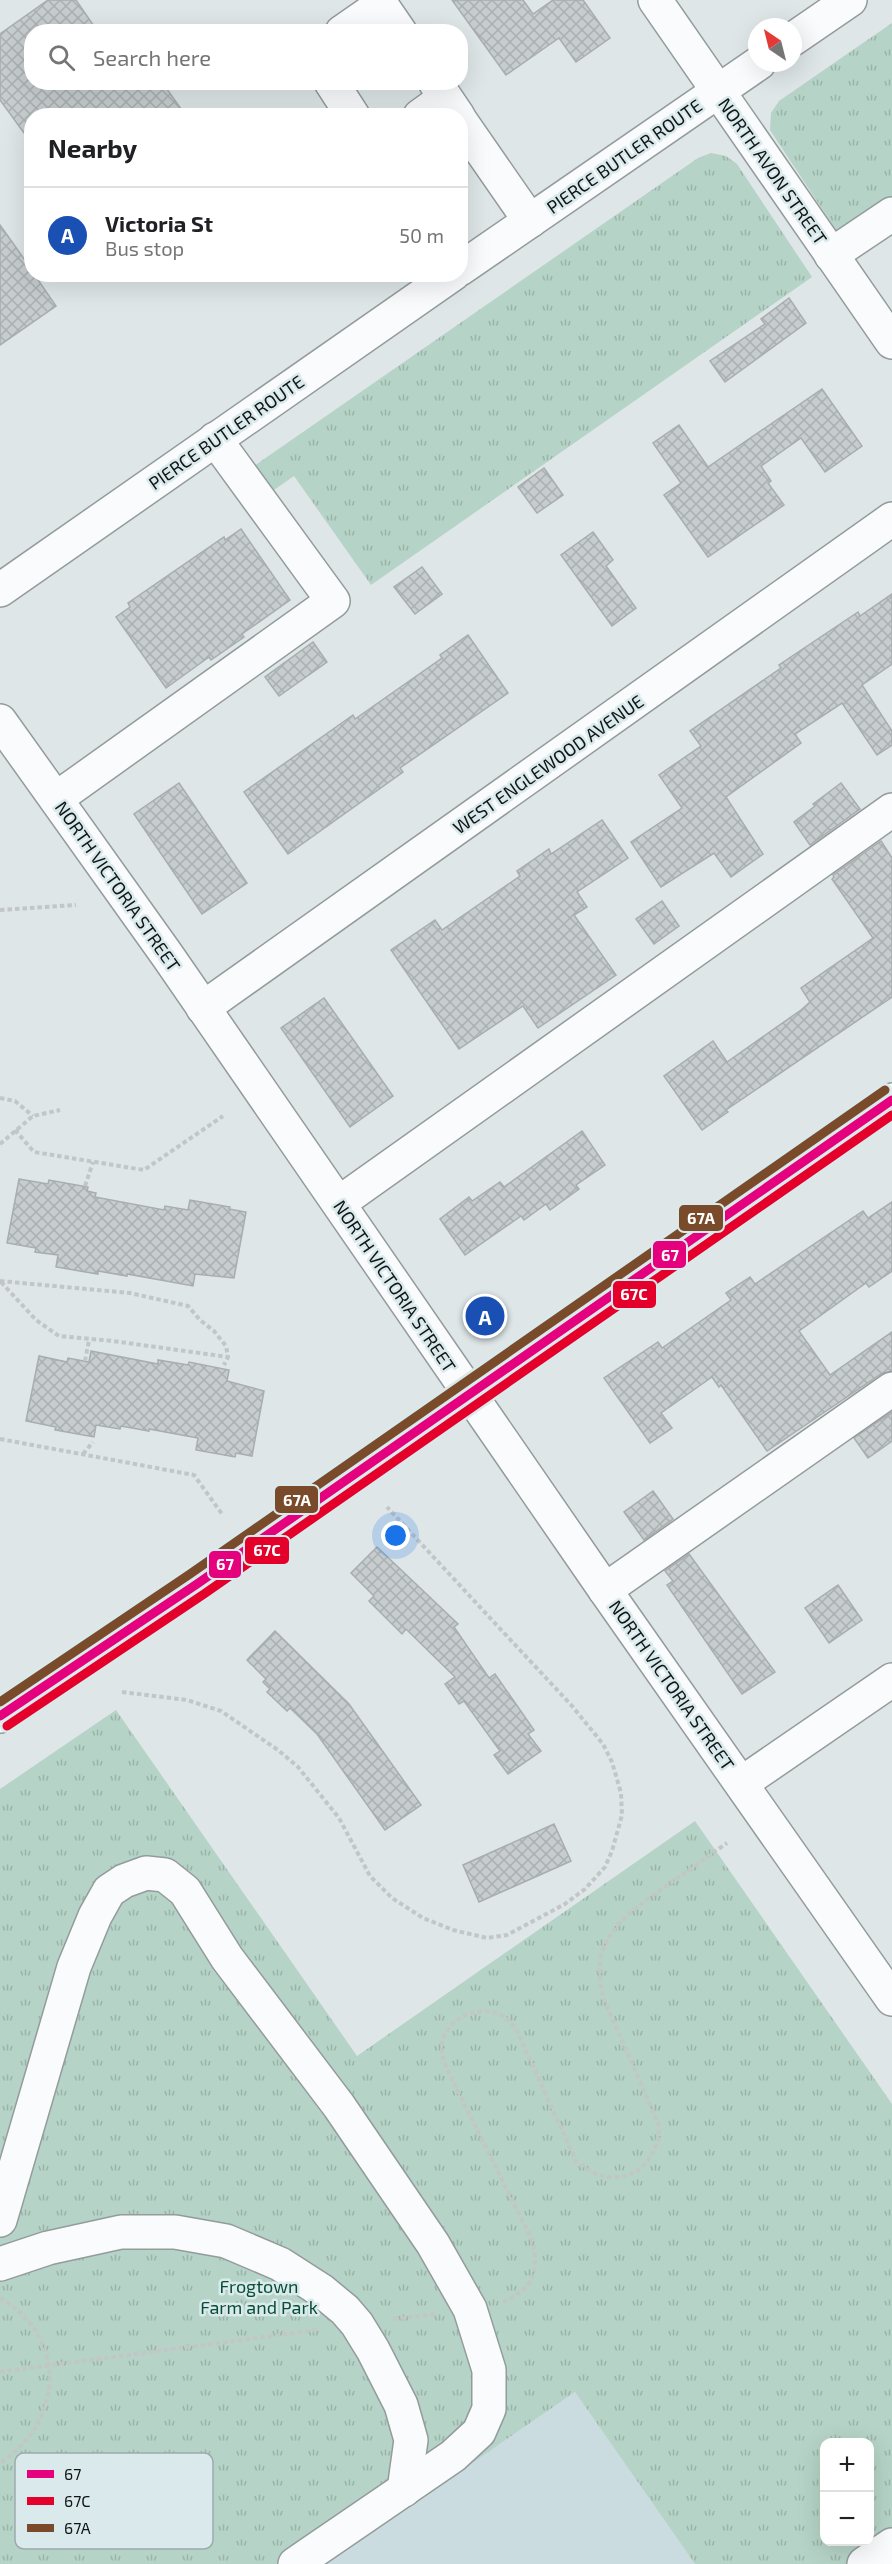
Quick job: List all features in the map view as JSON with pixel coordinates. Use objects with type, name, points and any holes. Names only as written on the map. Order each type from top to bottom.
[{"type":"street","name":"NORTH AVON STREET","points":[[654,0],[892,342]]},
{"type":"street","points":[[802,33],[850,0]]},
{"type":"street","points":[[352,24],[380,2],[395,24]]},
{"type":"street","name":"PIERCE BUTLER ROUTE","points":[[468,264],[748,71]]},
{"type":"street","points":[[335,90],[348,108]]},
{"type":"street","points":[[468,138],[530,221]]},
{"type":"street","points":[[831,255],[892,214]]},
{"type":"street","name":"PIERCE BUTLER ROUTE","points":[[0,590],[441,282]]},
{"type":"street","points":[[57,798],[333,601],[215,439]]},
{"type":"street","name":"WEST ENGLEWOOD AVENUE","points":[[203,1008],[892,519]]},
{"type":"street","name":"NORTH VICTORIA STREET","points":[[0,721],[57,798],[339,1203],[605,1590],[887,1982]]},
{"type":"street","points":[[339,1203],[892,810]]},
{"type":"street","points":[[0,1716],[197,1584],[892,1100]]},
{"type":"street","points":[[605,1590],[892,1389]]},
{"type":"street","points":[[742,1783],[892,1680]]},
{"type":"street","points":[[0,2220],[74,1967],[95,1916],[109,1891],[124,1881],[146,1873],[165,1875],[185,1891],[227,1958],[339,2106],[433,2244],[470,2309],[489,2370],[489,2409],[480,2432],[453,2456],[295,2564]]},
{"type":"street","points":[[0,2264],[48,2248],[121,2232],[175,2232],[226,2241],[280,2264],[322,2291],[345,2310],[357,2324],[401,2405],[408,2431],[410,2452],[404,2490]]},
{"type":"street","points":[[864,2564],[892,2545]]},
{"type":"path","points":[[0,910],[76,905]]},
{"type":"path","points":[[0,1098],[15,1101],[33,1116]]},
{"type":"path","points":[[0,1144],[33,1116],[60,1110]]},
{"type":"path","points":[[15,1130],[34,1152],[144,1170],[223,1116]]},
{"type":"path","points":[[85,1186],[93,1162]]},
{"type":"path","points":[[1,1281],[36,1320],[58,1336],[228,1357]]},
{"type":"path","points":[[1,1281],[130,1293],[188,1305],[226,1346],[228,1357],[224,1365]]},
{"type":"path","points":[[85,1361],[89,1340]]},
{"type":"path","points":[[0,1438],[194,1475],[222,1514]]},
{"type":"path","points":[[83,1454],[93,1442]]},
{"type":"path","points":[[122,1692],[186,1700],[221,1711],[268,1743],[298,1767],[333,1809],[370,1876],[392,1898],[423,1918],[453,1930],[487,1938],[507,1935],[565,1904],[585,1889],[605,1867],[612,1851],[622,1815],[621,1793],[612,1762],[603,1744],[572,1706],[387,1507]]},
{"type":"path","points":[[0,2372],[470,2309],[501,2303],[521,2294],[534,2277],[537,2264],[533,2242],[446,2067],[441,2053],[444,2038],[453,2023],[464,2014],[477,2011],[490,2012],[506,2018],[519,2033],[576,2161],[588,2172],[602,2176],[620,2176],[639,2170],[654,2156],[659,2140],[659,2125],[605,2002],[601,1989],[601,1955],[616,1924],[631,1910],[727,1844]]},
{"type":"path","points":[[0,2298],[19,2310],[32,2325],[42,2343],[49,2366],[50,2384],[47,2404],[39,2424],[27,2442],[0,2463]]},
{"type":"shaded area","points":[[575,2392],[695,2564],[326,2564]]},
{"type":"green space","points":[[892,23],[892,200],[840,236],[770,130],[771,113],[779,101]]},
{"type":"green space","points":[[711,153],[726,156],[737,164],[812,277],[371,585],[294,476],[271,492],[254,466],[698,158]]},
{"type":"green space","name":"Frogtown Farm and Park","points":[[116,1710],[357,2056],[695,1821],[892,2104],[892,2533],[874,2546],[874,2438],[820,2438],[820,2546],[874,2546],[848,2564],[695,2564],[575,2392],[326,2564],[0,2564],[0,1789]]},
{"type":"building","points":[[48,0],[76,0],[92,24],[24,24],[24,90],[168,90],[180,108],[24,108],[24,133],[0,100],[0,34]]},
{"type":"building","points":[[452,0],[523,0],[533,14],[553,0],[583,0],[610,38],[576,62],[559,38],[506,75]]},
{"type":"building","points":[[0,225],[24,259],[24,282],[40,282],[56,306],[0,345]]},
{"type":"building","points":[[789,298],[806,323],[725,382],[710,361],[765,324],[761,319]]},
{"type":"building","points":[[822,389],[862,446],[825,472],[801,438],[761,466],[771,481],[768,483],[784,505],[708,557],[664,495],[681,483],[653,443],[679,425],[708,467]]},
{"type":"building","points":[[544,468],[563,495],[537,513],[518,487]]},
{"type":"building","points":[[241,529],[290,600],[242,634],[244,637],[211,660],[209,657],[166,688],[116,617],[130,607],[128,603],[224,537],[225,540]]},
{"type":"building","points":[[593,532],[613,560],[606,566],[636,608],[612,626],[561,555]]},
{"type":"building","points":[[422,567],[442,594],[415,614],[394,587]]},
{"type":"building","points":[[892,594],[892,664],[862,685],[892,731],[892,745],[877,755],[842,703],[795,734],[801,743],[726,797],[763,854],[731,877],[714,853],[661,887],[631,842],[682,808],[659,775],[701,746],[690,731],[781,668],[779,665],[858,612],[860,616]]},
{"type":"building","points":[[468,635],[508,693],[400,768],[403,772],[288,854],[244,792],[353,715],[355,719],[442,658],[440,655]]},
{"type":"building","points":[[313,642],[327,662],[279,696],[265,677]]},
{"type":"building","points":[[179,783],[247,883],[202,914],[134,814]]},
{"type":"building","points":[[841,783],[860,809],[810,845],[794,822]]},
{"type":"building","points":[[602,820],[628,858],[577,892],[587,907],[574,915],[616,975],[538,1028],[523,1006],[459,1049],[391,950],[435,920],[442,930],[520,876],[517,871],[549,849],[551,854]]},
{"type":"building","points":[[881,841],[892,858],[892,997],[726,1110],[728,1112],[702,1130],[664,1076],[713,1041],[727,1062],[810,1002],[801,988],[873,938],[832,879],[833,875]]},
{"type":"building","points":[[662,901],[679,926],[654,944],[636,919]]},
{"type":"building","points":[[324,998],[393,1096],[350,1127],[281,1028]]},
{"type":"building","points":[[582,1131],[605,1165],[576,1185],[579,1189],[550,1210],[546,1204],[524,1220],[521,1216],[465,1255],[440,1219],[469,1197],[472,1201],[500,1182],[504,1187]]},
{"type":"building","points":[[19,1179],[48,1184],[49,1180],[88,1187],[87,1191],[96,1193],[95,1197],[164,1210],[165,1206],[188,1210],[190,1200],[246,1212],[234,1278],[195,1274],[193,1286],[127,1274],[127,1276],[98,1271],[98,1274],[56,1267],[58,1255],[35,1252],[36,1248],[7,1243]]},
{"type":"building","points":[[892,1202],[892,1271],[869,1287],[866,1283],[799,1331],[830,1375],[892,1332],[892,1371],[881,1374],[767,1451],[721,1385],[719,1387],[712,1377],[661,1413],[672,1428],[650,1443],[604,1378],[658,1342],[662,1348],[731,1300],[726,1293],[750,1277],[755,1284],[863,1211],[868,1218]]},
{"type":"building","points":[[91,1351],[158,1364],[158,1360],[188,1365],[189,1362],[229,1370],[227,1381],[264,1391],[252,1456],[236,1453],[235,1457],[196,1450],[198,1438],[149,1429],[149,1431],[121,1426],[120,1429],[96,1425],[94,1437],[55,1430],[56,1427],[26,1421],[39,1356],[67,1362],[68,1358],[89,1362]]},
{"type":"building","points":[[892,1412],[892,1441],[868,1458],[854,1438]]},
{"type":"building","points":[[653,1491],[673,1519],[644,1540],[624,1512]]},
{"type":"building","points":[[377,1547],[458,1624],[454,1627],[489,1678],[495,1674],[534,1730],[528,1734],[541,1751],[508,1774],[494,1755],[500,1751],[464,1701],[459,1704],[445,1684],[455,1677],[406,1629],[402,1634],[369,1601],[374,1596],[351,1573]]},
{"type":"building","points":[[689,1554],[775,1672],[742,1694],[667,1585],[673,1581],[665,1571]]},
{"type":"building","points":[[838,1585],[862,1620],[829,1643],[805,1608]]},
{"type":"building","points":[[275,1631],[349,1704],[421,1805],[385,1830],[317,1734],[290,1708],[287,1711],[267,1692],[270,1689],[263,1682],[266,1679],[247,1660]]},
{"type":"building","points":[[554,1824],[571,1861],[479,1902],[463,1865]]},
{"type":"transit line","name":"67A","points":[[0,1702],[190,1574],[885,1090]]},
{"type":"transit line","name":"67","points":[[0,1716],[197,1584],[892,1100]]},
{"type":"transit line","name":"67C","points":[[7,1726],[204,1594],[892,1115]]},
{"type":"place","name":"Victoria St","points":[[485,1316]]}]
